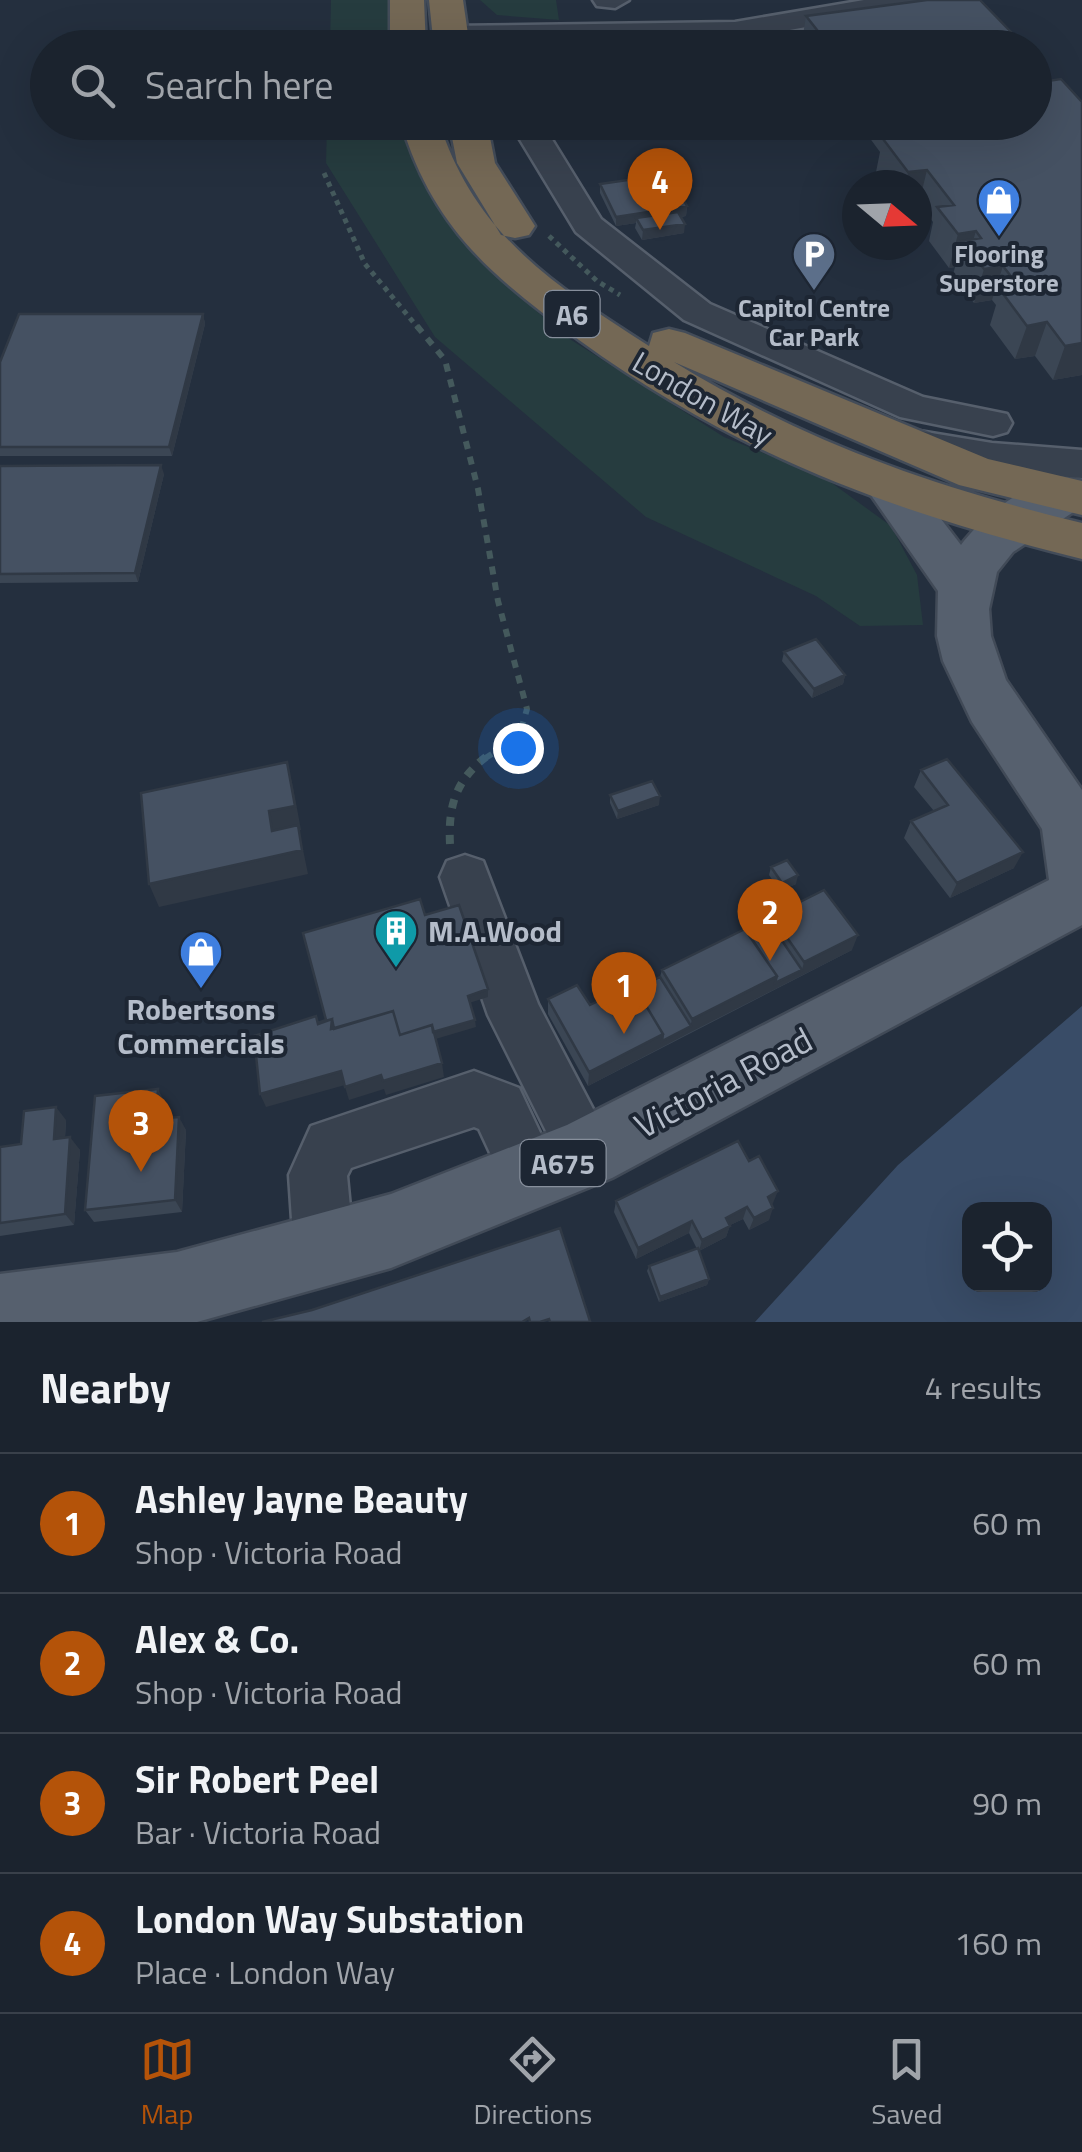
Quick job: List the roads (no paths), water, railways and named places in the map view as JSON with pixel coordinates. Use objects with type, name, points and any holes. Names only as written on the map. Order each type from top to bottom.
[{"type":"highway","points":[[408,27],[449,28]]},
{"type":"highway","name":"London Way","points":[[425,140],[432,165],[474,231],[541,292],[650,371],[786,446],[976,474],[1077,499]]},
{"type":"highway","name":"London Way","points":[[472,140],[476,163],[512,223],[577,288],[649,334],[891,464],[1011,523]]},
{"type":"main road","points":[[891,464],[962,586]]},
{"type":"main road","points":[[962,586],[970,568],[1011,523],[1077,499]]},
{"type":"main road","name":"A675","points":[[962,586],[962,633],[968,665],[984,698],[1069,811],[1082,894]]},
{"type":"main road","name":"Victoria Road","points":[[0,1312],[177,1290],[391,1231],[559,1164],[1082,894]]},
{"type":"street","points":[[607,0],[615,0]]},
{"type":"street","points":[[585,30],[614,20],[719,19],[739,10],[735,0]]},
{"type":"street","points":[[762,30],[819,8],[911,0]]},
{"type":"street","points":[[449,28],[491,30]]},
{"type":"street","points":[[537,140],[588,224],[697,312],[914,408],[993,423]]},
{"type":"street","points":[[465,878],[515,1015],[559,1164]]},
{"type":"street","points":[[324,1249],[318,1175],[331,1146],[474,1099],[499,1108],[559,1164]]},
{"type":"water","points":[[1082,1006],[1082,1322],[755,1322],[898,1165]]},
{"type":"place","name":"London Way Substation","points":[[660,230]]},
{"type":"place","name":"Flooring Superstore","points":[[999,238]]},
{"type":"place","name":"Capitol Centre Car Park","points":[[814,292]]},
{"type":"place","name":"Alex & Co.","points":[[770,961]]},
{"type":"place","name":"M.A.Wood","points":[[396,969]]},
{"type":"place","name":"Robertsons Commercials","points":[[201,990]]},
{"type":"place","name":"Ashley Jayne Beauty","points":[[624,1034]]},
{"type":"place","name":"Sir Robert Peel","points":[[141,1172]]}]
